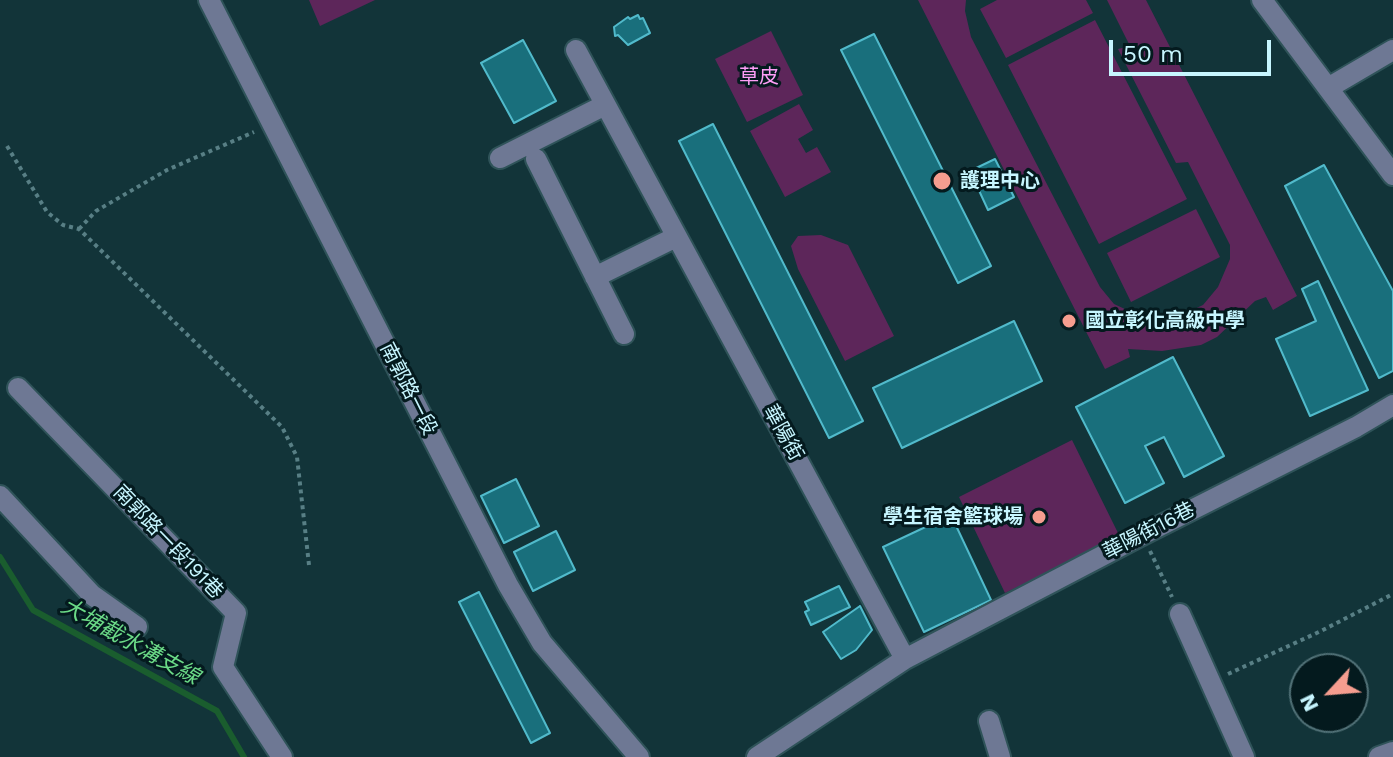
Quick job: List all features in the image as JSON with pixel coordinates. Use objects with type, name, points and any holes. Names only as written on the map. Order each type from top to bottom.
[{"type":"street","name":"南郭路一段","points":[[209,0],[508,585],[542,643],[639,757]]},
{"type":"street","points":[[1262,0],[1328,88],[1389,161]]},
{"type":"street","name":"華陽街","points":[[576,50],[905,659]]},
{"type":"street","points":[[1328,88],[1393,50]]},
{"type":"street","points":[[500,158],[605,105]]},
{"type":"street","points":[[536,159],[624,334]]},
{"type":"street","points":[[595,277],[676,237]]},
{"type":"street","name":"南郭路一段191巷","points":[[18,388],[236,613],[223,667],[282,757]]},
{"type":"street","name":"華陽街16巷","points":[[905,659],[1356,427],[1393,405]]},
{"type":"street","points":[[0,496],[92,595],[137,627]]},
{"type":"street","points":[[1180,614],[1244,757]]},
{"type":"street","points":[[757,757],[905,659]]},
{"type":"street","points":[[989,721],[1000,757]]},
{"type":"street","points":[[1379,757],[1393,752]]},
{"type":"path","points":[[79,229],[96,211],[167,170],[271,124]]},
{"type":"path","points":[[7,146],[47,212],[63,225],[79,229],[282,427],[297,457],[309,565]]},
{"type":"path","points":[[1142,535],[1180,614]]},
{"type":"path","points":[[1211,682],[1393,594]]},
{"type":"green space","points":[[309,0],[375,0],[320,26]]},
{"type":"green space","points":[[918,0],[966,0],[965,11],[971,37],[1100,287],[1114,304],[1127,310],[1156,316],[1174,315],[1203,305],[1218,287],[1230,259],[1230,245],[1188,162],[1176,163],[1118,49],[1130,46],[1107,0],[1146,0],[1297,296],[1273,310],[1266,297],[1255,301],[1217,337],[1201,345],[1162,351],[1128,349],[1130,357],[1105,369]]},
{"type":"green space","points":[[997,0],[1086,0],[1093,13],[1006,58],[980,9]]},
{"type":"green space","points":[[1095,20],[1187,199],[1099,244],[1008,65]]},
{"type":"green space","name":"草皮","points":[[771,31],[803,95],[747,122],[715,59]]},
{"type":"green space","name":"草皮","points":[[799,104],[813,130],[798,139],[806,153],[817,147],[831,172],[785,197],[750,131]]},
{"type":"green space","points":[[1196,209],[1220,257],[1131,302],[1107,253]]},
{"type":"green space","points":[[821,235],[848,245],[894,336],[845,361],[798,269],[791,246],[798,236]]},
{"type":"green space","name":"學生宿舍籃球場","points":[[1072,440],[1120,537],[1005,593],[959,497]]},
{"type":"building","points":[[638,15],[640,19],[643,18],[650,33],[628,45],[618,35],[615,36],[614,27],[628,17]]},
{"type":"building","points":[[874,34],[991,266],[958,283],[841,50]]},
{"type":"building","points":[[523,40],[556,101],[514,123],[481,63]]},
{"type":"building","points":[[713,124],[863,421],[829,438],[679,141]]},
{"type":"building","points":[[995,159],[1014,197],[988,210],[970,171]]},
{"type":"building","points":[[1324,165],[1393,291],[1393,371],[1379,378],[1285,186]]},
{"type":"building","points":[[1318,281],[1368,390],[1310,416],[1276,339],[1316,321],[1302,289]]},
{"type":"building","points":[[1014,321],[1042,381],[902,448],[873,388]]},
{"type":"building","points":[[1173,357],[1224,456],[1184,477],[1164,437],[1145,446],[1164,483],[1125,503],[1076,407]]},
{"type":"building","points":[[516,479],[539,526],[504,543],[481,496]]},
{"type":"building","points":[[951,515],[991,600],[924,632],[883,547]]},
{"type":"building","points":[[556,531],[575,570],[533,591],[514,552]]},
{"type":"building","points":[[839,586],[850,607],[811,625],[805,612],[809,610],[805,602]]},
{"type":"building","points":[[479,592],[550,733],[531,743],[459,602]]},
{"type":"building","points":[[860,606],[872,630],[856,650],[841,659],[823,632]]},
{"type":"waterway","name":"大埔截水溝支線","points":[[0,557],[33,610],[217,711],[244,757]]},
{"type":"place","name":"護理中心","points":[[942,181]]},
{"type":"place","name":"國立彰化高級中學","points":[[1069,321]]},
{"type":"place","name":"學生宿舍籃球場","points":[[1039,517]]}]
